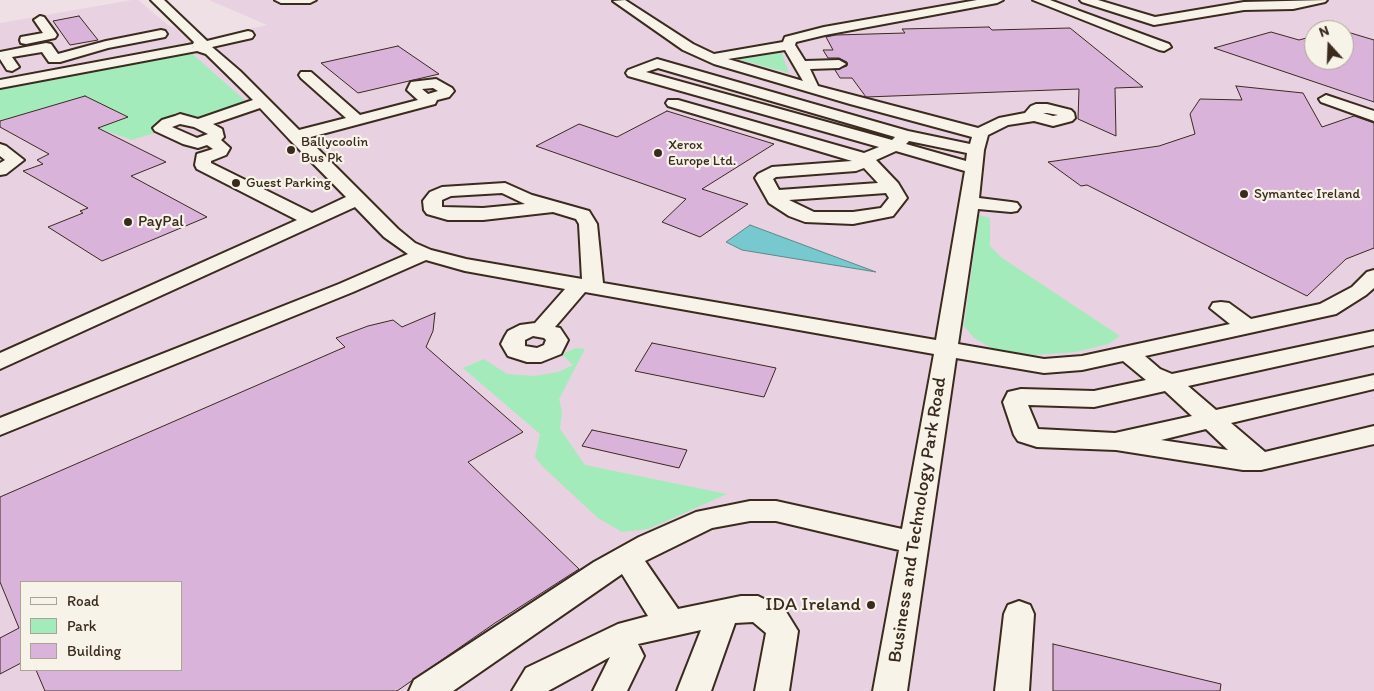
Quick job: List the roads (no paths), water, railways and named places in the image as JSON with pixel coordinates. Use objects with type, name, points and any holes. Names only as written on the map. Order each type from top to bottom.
[{"type":"street","points":[[157,0],[201,42],[197,47]]},
{"type":"street","points":[[281,0],[310,0]]},
{"type":"street","points":[[808,87],[812,84],[789,46],[790,40],[809,34],[996,0]]},
{"type":"street","points":[[1038,0],[1164,47]]},
{"type":"street","points":[[1086,0],[1154,21],[1244,6],[1293,5],[1321,0]]},
{"type":"street","points":[[618,1],[688,47],[720,61],[808,87],[977,151]]},
{"type":"street","points":[[0,45],[51,36],[40,20]]},
{"type":"street","points":[[1129,33],[1153,26],[1154,21]]},
{"type":"street","points":[[6,68],[4,55],[46,47],[54,59],[106,45],[161,34]]},
{"type":"street","points":[[0,84],[182,48],[197,47],[248,35]]},
{"type":"street","points":[[720,61],[718,57],[724,55],[789,46]]},
{"type":"street","points":[[197,47],[211,51],[357,199],[408,247],[424,254],[465,265],[1044,366],[1082,363],[1249,328],[1328,309],[1358,291],[1374,276]]},
{"type":"street","points":[[900,140],[719,80],[657,63],[633,73],[900,140],[977,151]]},
{"type":"street","points":[[800,65],[839,64]]},
{"type":"street","points":[[306,75],[357,120]]},
{"type":"street","points":[[719,80],[673,104],[865,159],[892,187],[898,198],[887,212],[853,218],[812,218],[796,212],[774,196],[764,178],[772,172],[856,166],[865,159],[900,140]]},
{"type":"street","points":[[295,136],[430,101],[426,99]]},
{"type":"street","points":[[1326,99],[1374,116]]},
{"type":"street","points":[[199,124],[262,102]]},
{"type":"street","points":[[977,151],[987,128],[1004,121],[1035,116]]},
{"type":"street","points":[[180,119],[199,124],[216,132],[216,137],[198,143],[189,141],[161,128],[167,123],[180,119]]},
{"type":"street","points":[[210,140],[222,148],[220,152],[204,158],[203,165],[310,219]]},
{"type":"street","points":[[0,149],[16,160],[0,170]]},
{"type":"street","name":"Business and Technology Park Road","points":[[890,691],[977,151]]},
{"type":"street","points":[[774,196],[892,187]]},
{"type":"street","points":[[541,329],[587,286],[588,224],[582,215],[554,207],[526,199],[505,188],[448,191],[436,196],[432,200],[433,210],[448,214],[483,214],[554,207]]},
{"type":"street","points":[[0,362],[357,199]]},
{"type":"street","points":[[970,203],[1012,207]]},
{"type":"street","points":[[0,427],[337,292],[424,254]]},
{"type":"street","points":[[1221,308],[1249,328]]},
{"type":"street","points":[[1374,338],[1089,399],[1022,397],[1017,398],[1015,402],[1027,434],[1037,438],[1115,442],[1243,462],[1271,460],[1374,435]]},
{"type":"street","points":[[1136,352],[1152,374],[1169,382],[1250,455],[1261,461]]},
{"type":"street","points":[[1115,442],[1374,382]]},
{"type":"street","points":[[426,691],[604,570],[706,519],[750,510],[776,511],[914,543]]},
{"type":"street","points":[[627,558],[669,622]]},
{"type":"street","points":[[529,691],[538,678],[629,633],[669,622],[741,609],[758,609],[774,619],[782,631],[772,691]]},
{"type":"street","points":[[694,691],[724,612]]},
{"type":"street","points":[[1012,691],[1019,614]]},
{"type":"street","points":[[610,691],[628,656],[618,638]]},
{"type":"water","points":[[750,225],[876,272],[742,250],[726,242]]},
{"type":"place","name":"Ballycoolin Bus Pk","points":[[291,150]]},
{"type":"place","name":"Xerox Europe Ltd.","points":[[658,153]]},
{"type":"place","name":"Guest Parking","points":[[236,183]]},
{"type":"place","name":"Symantec Ireland","points":[[1244,194]]},
{"type":"place","name":"PayPal","points":[[128,222]]},
{"type":"place","name":"IDA Ireland","points":[[871,605]]}]
